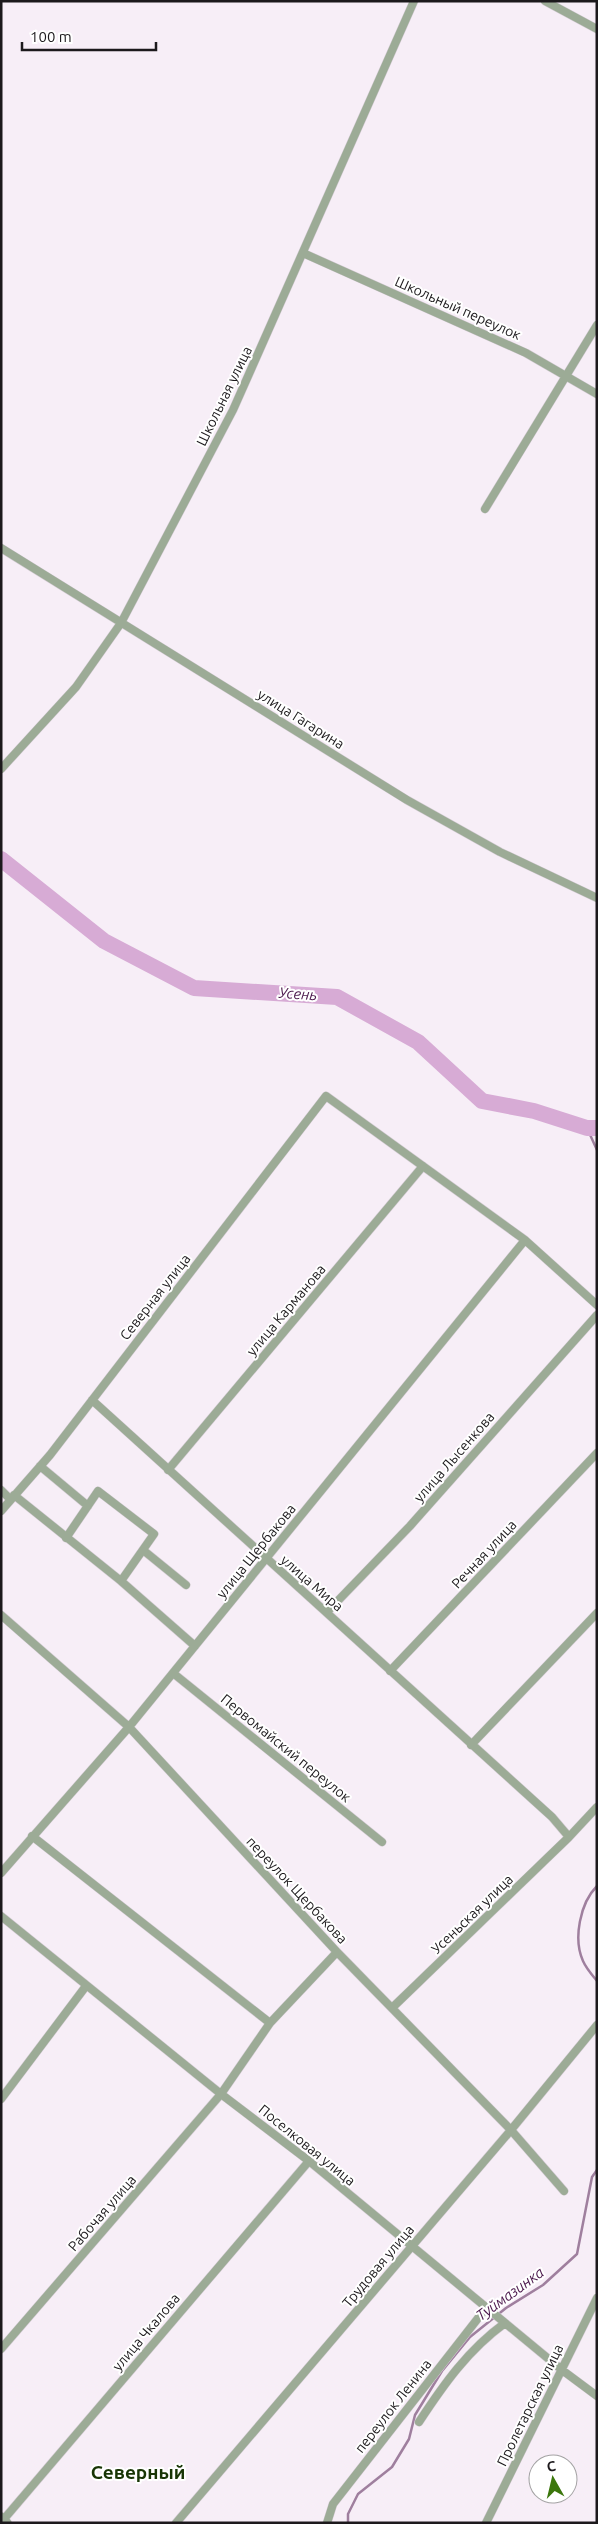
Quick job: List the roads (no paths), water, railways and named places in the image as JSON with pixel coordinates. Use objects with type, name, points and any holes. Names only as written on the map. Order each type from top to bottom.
[{"type":"street","name":"Школьная улица","points":[[1,768],[76,687],[121,623],[233,410],[414,1]]},
{"type":"street","points":[[545,1],[595,24]]},
{"type":"street","name":"Школьный переулок","points":[[303,253],[526,352],[597,394]]},
{"type":"street","points":[[485,509],[597,325]]},
{"type":"street","name":"улица Гагарина","points":[[1,548],[407,800],[500,852],[597,898]]},
{"type":"street","points":[[587,893],[597,890]]},
{"type":"street","name":"Северная улица","points":[[1,1511],[40,1466],[92,1400],[326,1096],[423,1166]]},
{"type":"street","points":[[423,1166],[525,1240],[597,1305]]},
{"type":"street","name":"улица Карманова","points":[[168,1470],[423,1166]]},
{"type":"street","name":"улица Щербакова","points":[[1,1873],[129,1727],[525,1240]]},
{"type":"street","name":"улица Лысенкова","points":[[327,1612],[410,1526],[597,1315]]},
{"type":"street","name":"улица Мира","points":[[92,1400],[552,1818],[569,1837]]},
{"type":"street","name":"Речная улица","points":[[390,1671],[597,1453]]},
{"type":"street","points":[[40,1466],[88,1506]]},
{"type":"street","points":[[1,1490],[121,1581],[195,1646]]},
{"type":"street","points":[[66,1538],[98,1491],[154,1534],[121,1581]]},
{"type":"street","points":[[143,1550],[186,1585]]},
{"type":"street","points":[[471,1745],[597,1613]]},
{"type":"street","name":"переулок Щербакова","points":[[1,1615],[129,1727],[338,1952],[511,2130],[564,2191]]},
{"type":"street","name":"Первомайский переулок","points":[[173,1673],[382,1842]]},
{"type":"street","name":"Усеньская улица","points":[[392,2008],[569,1837],[597,1807]]},
{"type":"street","points":[[32,1836],[270,2023]]},
{"type":"street","name":"Поселковая улица","points":[[1,1916],[221,2094],[308,2160],[411,2247],[562,2370],[597,2396]]},
{"type":"street","name":"Рабочая улица","points":[[1,2349],[221,2094],[270,2023],[338,1952]]},
{"type":"street","points":[[1,2099],[86,1986]]},
{"type":"street","name":"Трудовая улица","points":[[176,2523],[511,2130],[597,2025]]},
{"type":"street","name":"улица Чкалова","points":[[4,2520],[308,2160]]},
{"type":"street","name":"Пролетарская улица","points":[[486,2523],[597,2298]]},
{"type":"street","name":"переулок Ленина","points":[[327,2523],[333,2504],[486,2308]]},
{"type":"street","points":[[419,2422],[443,2386],[499,2318]]},
{"type":"waterway","name":"Усень","points":[[1,859],[104,941],[194,988],[337,997],[418,1042],[482,1101],[534,1111],[587,1128],[597,1128]]},
{"type":"waterway","name":"Туймазинка","points":[[587,1128],[597,1150]]},
{"type":"waterway","name":"Туймазинка","points":[[597,1886],[591,1893],[582,1911],[579,1932],[580,1952],[583,1961],[597,1981]]},
{"type":"waterway","name":"Туймазинка","points":[[348,2523],[348,2514],[358,2494],[392,2467],[409,2439],[415,2415],[442,2371],[470,2337],[506,2308],[543,2285],[577,2254],[592,2177],[597,2170]]},
{"type":"district","name":"Северный","points":[[138,2472]]}]
